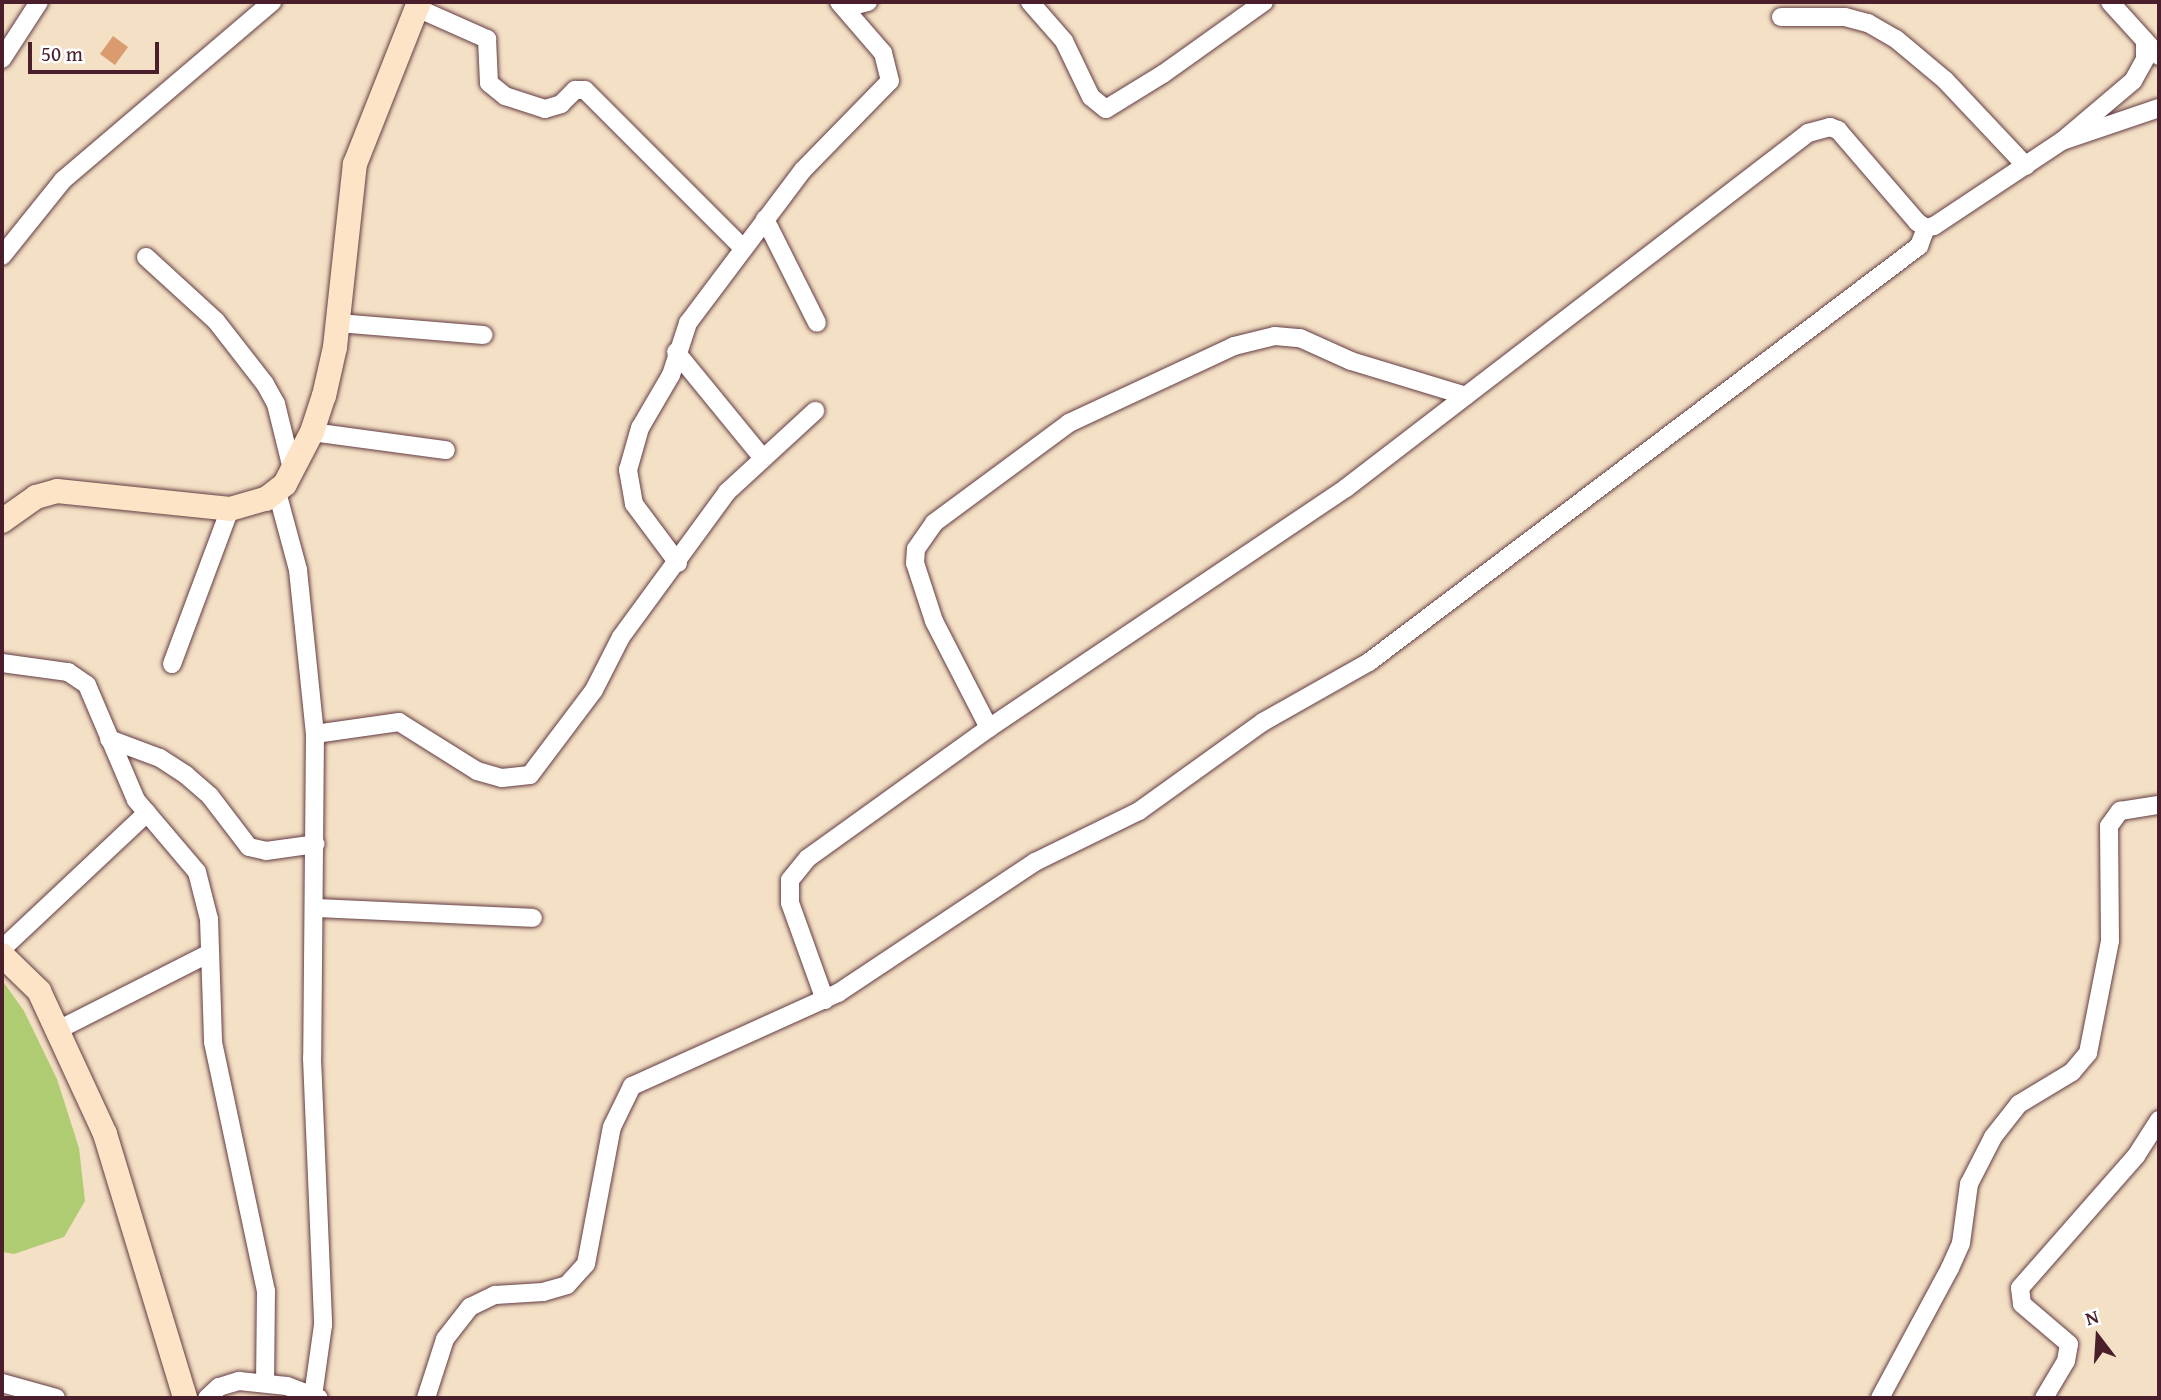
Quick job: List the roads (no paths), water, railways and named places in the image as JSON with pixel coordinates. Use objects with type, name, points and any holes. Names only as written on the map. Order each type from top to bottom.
[{"type":"street","points":[[2,59],[39,2]]},
{"type":"street","points":[[2,256],[63,180],[272,2]]},
{"type":"street","points":[[842,5],[868,2]]},
{"type":"street","points":[[1030,2],[1064,41],[1091,97],[1106,109],[1163,74],[1264,2]]},
{"type":"street","points":[[2110,2],[2159,56]]},
{"type":"street","points":[[2,521],[36,497],[57,491],[230,509],[285,482],[312,432],[324,396],[338,323],[355,163],[418,5],[487,39],[489,83],[505,96],[545,109],[561,104],[575,90],[585,90],[743,248]]},
{"type":"street","points":[[678,563],[634,504],[627,483],[640,428],[671,375],[676,352],[688,323],[803,170],[890,81],[883,52],[842,5]]},
{"type":"street","points":[[1781,17],[1845,17],[1868,23],[1896,39],[1945,80],[2026,166]]},
{"type":"street","points":[[426,1398],[445,1339],[470,1307],[495,1295],[543,1292],[567,1285],[586,1264],[612,1126],[632,1086],[825,1000],[1035,862],[1139,811],[1263,722],[1417,630],[1919,246],[1926,228],[1962,211],[2062,141],[2133,81],[2145,59],[2145,43]]},
{"type":"street","points":[[2062,141],[2159,108]]},
{"type":"street","points":[[825,1000],[790,904],[788,888],[794,870],[989,729],[1346,488],[1816,129],[1830,127],[1848,138],[1926,228]]},
{"type":"street","points":[[765,219],[817,323]]},
{"type":"street","points":[[2,955],[39,991],[105,1134],[188,1398],[229,1383],[265,1381],[316,1397],[323,1325],[312,1059],[315,734],[298,569],[276,404],[265,384],[216,321],[146,257]]},
{"type":"street","points":[[338,323],[484,335]]},
{"type":"street","points":[[989,729],[934,621],[915,563],[916,549],[934,523],[1069,423],[1234,346],[1275,336],[1300,338],[1351,360],[1466,396]]},
{"type":"street","points":[[676,352],[762,457]]},
{"type":"street","points":[[315,734],[398,722],[477,771],[502,778],[530,775],[594,690],[621,637],[678,563],[727,492],[815,411]]},
{"type":"street","points":[[312,432],[446,450]]},
{"type":"street","points":[[172,664],[230,509]]},
{"type":"street","points":[[2,663],[78,677],[93,694],[108,739],[147,813],[197,872],[209,919],[208,954],[214,1042],[266,1291],[265,1381]]},
{"type":"street","points":[[108,739],[160,758],[186,775],[210,796],[249,847],[266,851],[316,844]]},
{"type":"street","points":[[1880,1398],[1961,1243],[1969,1184],[1993,1137],[2019,1104],[2073,1072],[2088,1053],[2110,941],[2109,826],[2120,811],[2159,805]]},
{"type":"street","points":[[2,949],[147,813]]},
{"type":"street","points":[[315,908],[533,918]]},
{"type":"street","points":[[58,1030],[208,954]]},
{"type":"street","points":[[2044,1398],[2066,1361],[2069,1344],[2022,1304],[2020,1288],[2152,1146],[2159,1119]]},
{"type":"street","points":[[2,1383],[56,1398]]}]
